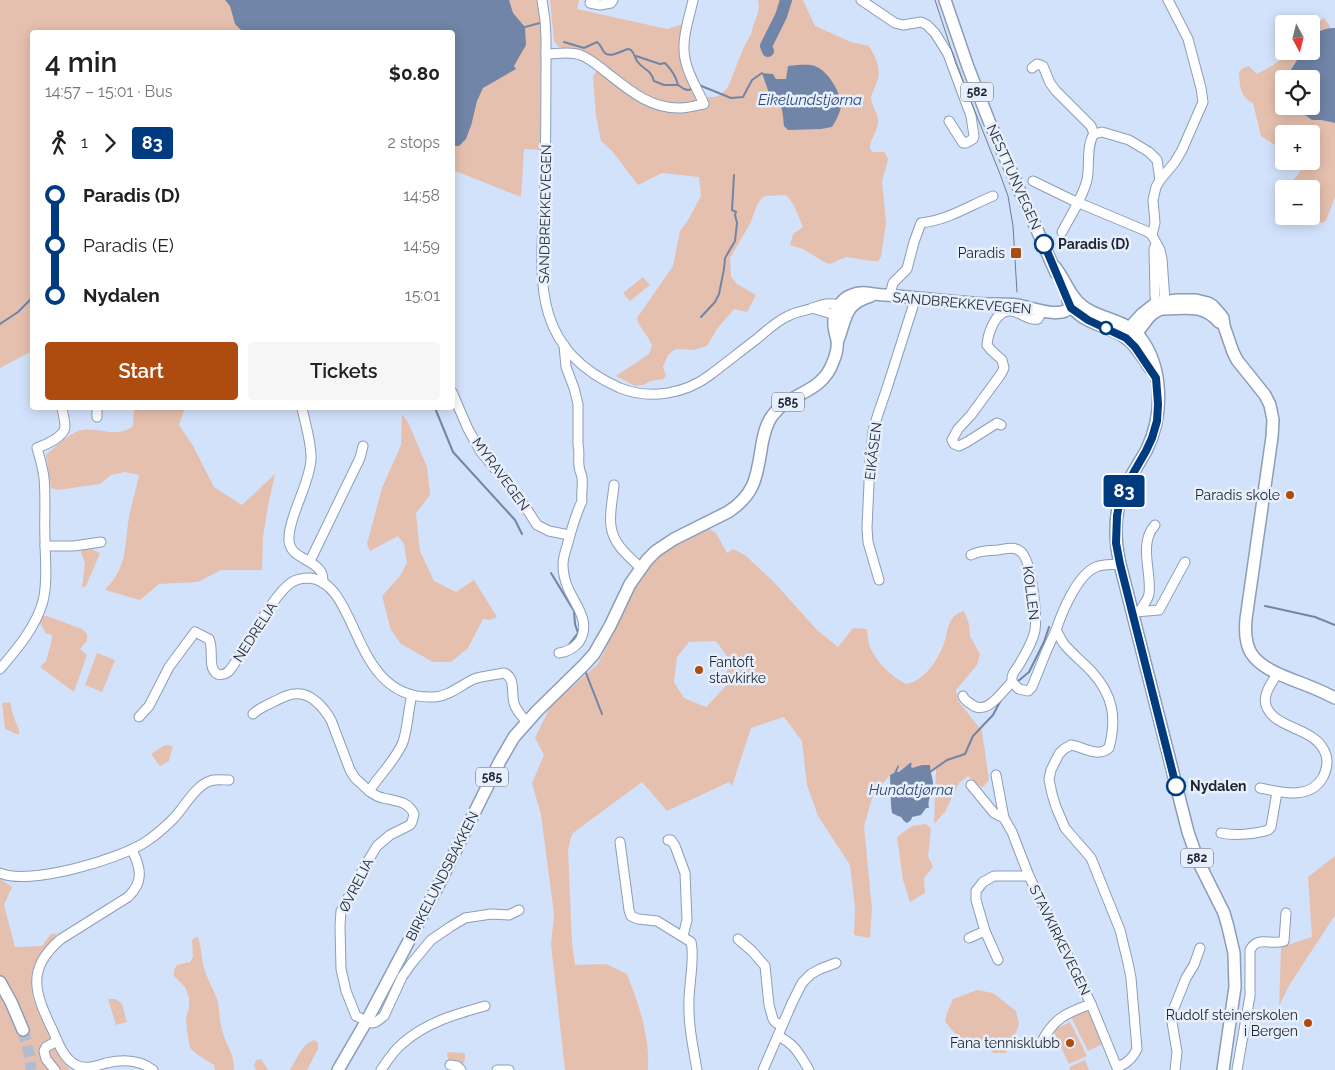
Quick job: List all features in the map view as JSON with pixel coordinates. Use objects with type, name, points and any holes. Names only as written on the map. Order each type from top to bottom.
[{"type":"main road","name":"NESTTUNVEGEN","points":[[945,0],[964,58],[989,121],[1074,305]]},
{"type":"main road","name":"SANDBREKKEVEGEN","points":[[840,311],[850,295],[864,292],[873,295],[916,297],[976,304],[1016,305],[1042,311],[1061,312],[1074,305]]},
{"type":"main road","points":[[1074,305],[1088,320],[1133,334]]},
{"type":"main road","points":[[1074,305],[1118,322],[1133,334]]},
{"type":"main road","points":[[1133,334],[1142,314],[1158,305]]},
{"type":"main road","points":[[1118,322],[1143,308],[1158,305],[1201,309],[1209,312],[1224,326],[1233,352],[1270,405],[1273,416],[1271,450],[1246,619],[1247,642],[1251,653],[1261,664],[1335,698]]},
{"type":"main road","name":"BIRKELUNDSBAKKEN","points":[[338,1070],[366,1022],[440,882],[500,760],[514,737],[594,654],[604,638],[630,584],[640,568],[656,551],[674,538],[728,512],[746,498],[755,480],[766,428],[772,416],[780,407],[812,388],[825,377],[834,360],[837,342],[834,324],[840,311]]},
{"type":"main road","name":"582","points":[[1133,334],[1153,360],[1158,404],[1157,421],[1146,451],[1120,499],[1116,543],[1120,564],[1136,612],[1188,832],[1199,863],[1224,913],[1231,939],[1235,987],[1223,1069]]},
{"type":"main road","points":[[0,982],[23,1030]]},
{"type":"street","name":"SANDBREKKEVEGEN","points":[[542,0],[545,20],[546,54],[546,169],[542,278],[546,306],[551,322],[564,345],[585,366],[611,384],[637,393],[667,393],[686,388],[703,380],[775,324],[790,315],[825,303],[840,311]]},
{"type":"street","points":[[590,3],[600,5],[611,3],[613,0]]},
{"type":"street","points":[[546,54],[575,53],[582,55],[626,88],[650,103],[677,108],[704,104],[688,71],[684,51],[692,0]]},
{"type":"street","points":[[861,0],[895,23],[923,23],[932,29],[938,37],[948,55],[971,116],[973,138],[963,143],[949,121]]},
{"type":"street","points":[[1149,233],[1151,216],[1153,214],[1154,194],[1160,180],[1176,162],[1203,102],[1188,40],[1168,0]]},
{"type":"street","points":[[1032,68],[1037,64],[1043,66],[1050,83],[1091,126],[1094,134],[1090,143],[1088,170],[1080,200],[1062,232]]},
{"type":"street","points":[[1094,134],[1102,132],[1129,140],[1148,152],[1157,160],[1160,180]]},
{"type":"street","points":[[1032,181],[1080,200],[1149,233],[1156,244],[1154,249],[1158,305]]},
{"type":"street","points":[[890,296],[893,283],[906,269],[921,223],[954,215],[993,196]]},
{"type":"street","name":"EIKÅSEN","points":[[880,580],[868,542],[867,528],[873,431],[916,297]]},
{"type":"street","points":[[1001,425],[997,423],[959,446],[954,444],[952,440],[958,429],[971,415],[1004,368],[1002,360],[987,345],[995,320],[1003,313],[1010,311],[1034,320],[1038,319],[1042,311]]},
{"type":"street","points":[[559,653],[570,650],[576,645],[583,631],[581,612],[568,588],[563,573],[563,558],[569,534],[582,501],[583,493],[579,465],[578,404],[566,367],[564,345]]},
{"type":"street","name":"MYRAVEGEN","points":[[455,399],[468,429],[481,452],[521,500],[537,524],[549,530],[569,534]]},
{"type":"street","points":[[0,669],[35,623],[43,602],[46,579],[44,484],[37,448],[63,433],[65,429],[62,410]]},
{"type":"street","points":[[97,410],[98,417]]},
{"type":"street","points":[[302,410],[311,460],[304,488],[292,521],[289,539],[292,550],[310,561],[320,570],[323,583],[340,601],[367,658],[386,682],[412,695],[423,697],[445,695],[479,677],[507,674],[511,679],[514,705],[527,722]]},
{"type":"street","points":[[310,561],[360,458],[363,446]]},
{"type":"street","points":[[614,486],[610,522],[613,534],[622,550],[640,568]]},
{"type":"street","points":[[1136,612],[1148,598],[1149,594],[1146,549],[1150,532],[1154,525]]},
{"type":"street","points":[[45,546],[74,546],[101,542]]},
{"type":"street","name":"KOLLEN","points":[[971,554],[979,551],[1012,548],[1022,552],[1028,564],[1035,606],[1034,631],[1030,644],[1012,674],[1012,682],[1015,687],[1022,691],[1028,691],[1032,687],[1056,630]]},
{"type":"street","points":[[1136,612],[1158,610],[1185,562]]},
{"type":"street","points":[[1118,1068],[1126,1064],[1137,1049],[1133,993],[1128,963],[1120,930],[1091,858],[1065,828],[1056,807],[1049,779],[1059,754],[1071,745],[1095,752],[1104,752],[1109,748],[1113,721],[1112,704],[1104,688],[1092,672],[1064,644],[1056,630],[1063,609],[1087,572],[1097,566],[1120,564]]},
{"type":"street","name":"NEDRELIA","points":[[139,717],[149,706],[169,667],[195,632],[209,639],[212,647],[212,667],[217,674],[225,674],[236,661],[285,588],[293,582],[307,578],[323,583]]},
{"type":"street","points":[[1260,788],[1277,792],[1299,793],[1310,790],[1321,780],[1327,764],[1324,751],[1317,741],[1308,734],[1282,722],[1266,707],[1265,697],[1278,673]]},
{"type":"street","name":"KOLLEN","points":[[963,696],[974,707],[984,707],[1000,696],[1012,682]]},
{"type":"street","points":[[253,714],[260,708],[289,695],[301,694],[311,698],[326,712],[331,720],[350,770],[368,791],[400,748],[412,695]]},
{"type":"street","name":"STAVKIRKEVEGEN","points":[[996,775],[1004,818],[1012,832],[1029,876],[1091,1004],[1118,1068]]},
{"type":"street","points":[[0,873],[21,877],[45,875],[112,858],[132,850],[146,842],[174,818],[203,784],[211,780],[229,780]]},
{"type":"street","points":[[971,785],[994,813],[1004,818]]},
{"type":"street","name":"ØVRELIA","points":[[366,1022],[356,1016],[342,974],[340,963],[341,911],[377,846],[390,835],[410,824],[414,814],[409,806],[377,796],[368,791]]},
{"type":"street","points":[[1221,833],[1239,834],[1268,830],[1271,827],[1277,792]]},
{"type":"street","points":[[668,840],[675,846],[685,873],[688,920],[683,936]]},
{"type":"street","points":[[620,842],[631,916],[638,920],[658,921],[689,940],[692,946],[689,1012],[697,1070]]},
{"type":"street","points":[[132,850],[140,874],[133,893],[61,940],[47,953],[40,964],[37,974],[36,990],[57,1041],[70,1061],[81,1067],[88,1067],[132,1060],[153,1070]]},
{"type":"street","name":"STAVKIRKEVEGEN","points":[[998,960],[985,931],[976,900],[977,888],[994,876],[1029,876]]},
{"type":"street","points":[[366,1022],[376,1022],[384,1016],[402,977],[431,940],[465,918],[491,914],[509,915],[519,910]]},
{"type":"street","points":[[1237,1070],[1250,996],[1251,949],[1258,942],[1283,942],[1285,938],[1286,913]]},
{"type":"street","points":[[969,938],[985,931]]},
{"type":"street","points":[[738,939],[765,966],[773,1019],[782,1026]]},
{"type":"street","points":[[1176,1070],[1177,1052],[1172,1022],[1173,1008],[1194,965],[1200,948]]},
{"type":"street","points":[[763,1070],[797,991],[806,978],[820,969],[836,963]]},
{"type":"street","name":"STAVKIRKEVEGEN","points":[[1041,1043],[1050,1027],[1062,1016],[1091,1004]]},
{"type":"street","points":[[381,1070],[402,1043],[420,1030],[451,1015],[485,1006]]},
{"type":"street","points":[[778,1036],[791,1043],[809,1070]]},
{"type":"street","points":[[55,1070],[46,1059],[44,1052],[46,1047],[57,1041]]},
{"type":"street","points":[[450,1066],[457,1066],[461,1070]]},
{"type":"street","points":[[497,1070],[509,1070]]},
{"type":"shaded area","points":[[0,0],[539,0],[541,26],[540,150],[524,149],[521,197],[455,171],[455,30],[30,30],[30,352],[0,368]]},
{"type":"shaded area","points":[[550,0],[579,0],[577,9],[667,29],[690,22],[685,44],[686,69],[704,97],[715,97],[728,87],[751,34],[758,13],[758,0],[803,0],[815,26],[851,42],[869,46],[878,64],[879,73],[871,97],[878,123],[870,149],[873,152],[884,152],[888,160],[882,181],[886,223],[881,257],[878,261],[872,261],[846,257],[830,264],[803,249],[790,245],[793,234],[803,227],[794,206],[786,195],[765,196],[757,205],[750,224],[730,258],[731,277],[737,284],[756,295],[747,312],[734,309],[717,329],[707,346],[693,350],[674,350],[668,355],[663,367],[666,376],[663,379],[635,386],[616,376],[649,354],[652,346],[637,318],[673,266],[680,231],[701,196],[699,177],[662,173],[638,185],[612,151],[601,141],[596,116],[593,77],[601,62],[590,54],[559,47],[554,41]],"holes":[[[797,65],[816,66],[826,74],[836,88],[821,129],[788,129],[782,108],[763,73],[776,79],[787,79]]]},
{"type":"shaded area","points":[[1324,18],[1331,28],[1322,29],[1320,31],[1320,21]]},
{"type":"shaded area","points":[[1280,60],[1297,60],[1290,70],[1275,70],[1275,115],[1306,115],[1335,123],[1335,197],[1326,221],[1321,223],[1320,180],[1294,180],[1301,170],[1320,170],[1320,125],[1275,125],[1275,145],[1273,144],[1261,136],[1253,103],[1245,97],[1240,86],[1239,72],[1243,68],[1249,66],[1257,74]]},
{"type":"shaded area","points":[[643,277],[650,285],[630,301],[623,293]]},
{"type":"shaded area","points":[[134,410],[184,410],[179,425],[192,444],[214,487],[242,505],[275,474],[263,537],[262,570],[221,570],[198,582],[159,584],[140,600],[105,590],[118,573],[124,556],[129,517],[139,475],[125,472],[111,475],[100,484],[58,490],[51,488],[46,455],[63,440],[78,431],[120,432],[133,426]]},
{"type":"shaded area","points":[[402,415],[408,422],[427,467],[430,495],[416,513],[420,551],[434,581],[456,592],[474,580],[497,617],[490,620],[483,619],[468,648],[451,662],[433,662],[401,644],[391,630],[382,596],[400,576],[407,563],[404,544],[398,536],[370,551],[367,544],[382,488],[401,445]]},
{"type":"shaded area","points":[[710,529],[716,533],[727,553],[733,549],[745,555],[773,581],[818,631],[838,647],[853,628],[867,629],[870,647],[877,660],[891,674],[906,684],[917,680],[929,669],[941,651],[951,621],[958,613],[964,611],[969,624],[970,636],[980,654],[977,665],[956,690],[958,701],[982,731],[989,780],[982,788],[968,776],[959,783],[945,812],[934,824],[936,769],[930,772],[912,768],[910,763],[899,772],[897,772],[899,768],[895,770],[873,795],[864,826],[872,909],[870,938],[854,935],[855,908],[850,865],[818,816],[807,785],[802,741],[784,717],[751,728],[732,786],[729,782],[667,811],[642,782],[573,833],[568,850],[572,943],[575,965],[606,964],[627,974],[645,1033],[648,1070],[565,1070],[551,944],[554,914],[541,815],[532,783],[544,755],[535,738],[551,705],[598,664],[642,574],[660,555],[702,531]],"holes":[[[716,641],[729,659],[725,687],[706,707],[684,698],[674,682],[677,657],[689,642]]]},
{"type":"shaded area","points":[[88,548],[100,553],[86,586],[82,587],[85,563],[81,549]]},
{"type":"shaded area","points":[[42,616],[47,616],[82,629],[87,634],[87,641],[80,649],[87,655],[74,692],[40,667],[46,661],[52,635],[45,633],[39,622]]},
{"type":"shaded area","points":[[97,653],[115,660],[102,692],[85,685]]},
{"type":"shaded area","points":[[10,702],[19,735],[5,729],[2,703]]},
{"type":"shaded area","points":[[165,745],[173,746],[169,761],[160,766],[151,754]]},
{"type":"shaded area","points":[[926,824],[931,829],[928,856],[933,867],[924,878],[925,893],[910,902],[903,880],[897,837],[912,826]]},
{"type":"shaded area","points":[[1335,856],[1335,915],[1290,984],[1279,1006],[1281,947],[1312,937],[1308,877]]},
{"type":"shaded area","points":[[0,879],[12,887],[4,905],[15,947],[42,946],[51,934],[57,934],[43,953],[32,973],[33,998],[57,1050],[70,1070],[0,1070]]},
{"type":"shaded area","points":[[198,937],[206,975],[217,999],[223,1035],[233,1059],[234,1070],[215,1070],[214,1065],[190,1048],[186,1018],[189,997],[185,987],[174,976],[174,970],[177,965],[190,962],[193,957],[192,940]]},
{"type":"shaded area","points":[[977,990],[993,993],[1016,1011],[1019,1024],[1012,1044],[1006,1053],[993,1053],[986,1043],[962,1039],[945,1021],[953,999]]},
{"type":"shaded area","points":[[108,999],[116,999],[122,1004],[127,1022],[116,1025]]},
{"type":"shaded area","points":[[1088,1009],[1105,1043],[1088,1051],[1071,1017]]},
{"type":"shaded area","name":"Fana tennisklubb","points":[[1070,1022],[1087,1056],[1069,1064],[1053,1030]]},
{"type":"shaded area","points":[[314,1040],[318,1043],[318,1049],[307,1070],[290,1070],[303,1048]]},
{"type":"shaded area","points":[[447,1052],[465,1053],[465,1060],[462,1066],[449,1069]]},
{"type":"shaded area","points":[[261,1059],[268,1070],[256,1070],[254,1066],[256,1060]]},
{"type":"shaded area","points":[[1085,1060],[1089,1070],[1070,1070],[1069,1067]]},
{"type":"water","points":[[225,0],[509,0],[513,13],[525,27],[526,45],[514,66],[516,69],[483,88],[477,101],[466,139],[459,146],[455,146],[455,30],[241,30],[235,24],[230,6]]},
{"type":"water","points":[[1335,28],[1335,123],[1312,120],[1305,115],[1320,115],[1320,70],[1291,70],[1297,60],[1320,60],[1320,31]]},
{"type":"water","name":"Eikelundstjørna","points":[[810,65],[821,69],[835,87],[840,97],[841,109],[832,127],[788,130],[784,126],[781,107],[777,99],[769,93],[762,73],[773,74],[776,79],[786,79],[788,66]]},
{"type":"water","name":"Hundatjørna","points":[[912,763],[912,768],[930,765],[933,788],[929,800],[929,808],[926,808],[921,815],[912,817],[907,823],[901,817],[892,813],[890,775],[894,773],[898,765],[897,772],[899,772]]},
{"type":"waterway","points":[[768,51],[766,46],[781,16],[786,0]]},
{"type":"waterway","points":[[525,27],[540,23]]},
{"type":"waterway","points":[[564,42],[584,48],[597,42],[604,52],[609,55],[628,49],[631,50],[639,64],[651,74],[654,81],[664,85],[678,85],[688,90],[693,89]]},
{"type":"waterway","points":[[636,56],[660,64],[665,63],[673,73],[678,85]]},
{"type":"waterway","points":[[699,85],[731,98],[743,97],[752,80],[762,73]]},
{"type":"waterway","points":[[701,317],[715,302],[719,294],[725,258],[735,241],[736,212],[732,210],[734,175]]},
{"type":"waterway","points":[[0,324],[18,312],[30,300]]},
{"type":"waterway","points":[[436,410],[453,452],[515,520],[522,534]]},
{"type":"waterway","points":[[551,573],[574,611],[578,633],[567,647]]},
{"type":"waterway","points":[[1265,606],[1315,617],[1335,625]]},
{"type":"waterway","points":[[1017,682],[1029,672],[1044,642],[1049,627]]},
{"type":"waterway","points":[[586,673],[602,714]]},
{"type":"waterway","points":[[930,772],[947,760],[965,754],[973,736],[993,715],[1001,700]]},
{"type":"tunnel","points":[[23,1030],[31,1070]]},
{"type":"tram line","points":[[935,0],[956,64],[1008,196],[1013,226],[1017,292]]},
{"type":"bus line","name":"83","points":[[1044,244],[1071,308],[1095,324],[1126,338],[1145,360],[1156,378],[1158,388],[1157,421],[1146,451],[1120,499],[1115,534],[1120,564],[1176,786]]},
{"type":"place","name":"Paradis (D)","points":[[1044,244]]},
{"type":"place","name":"Paradis","points":[[1016,253]]},
{"type":"place","name":"Paradis skole","points":[[1290,495]]},
{"type":"place","name":"Fantoft stavkirke","points":[[699,670]]},
{"type":"place","name":"Nydalen","points":[[1176,786]]},
{"type":"place","name":"Rudolf steinerskolen i Bergen","points":[[1308,1023]]},
{"type":"place","name":"Fana tennisklubb","points":[[1070,1043]]}]
